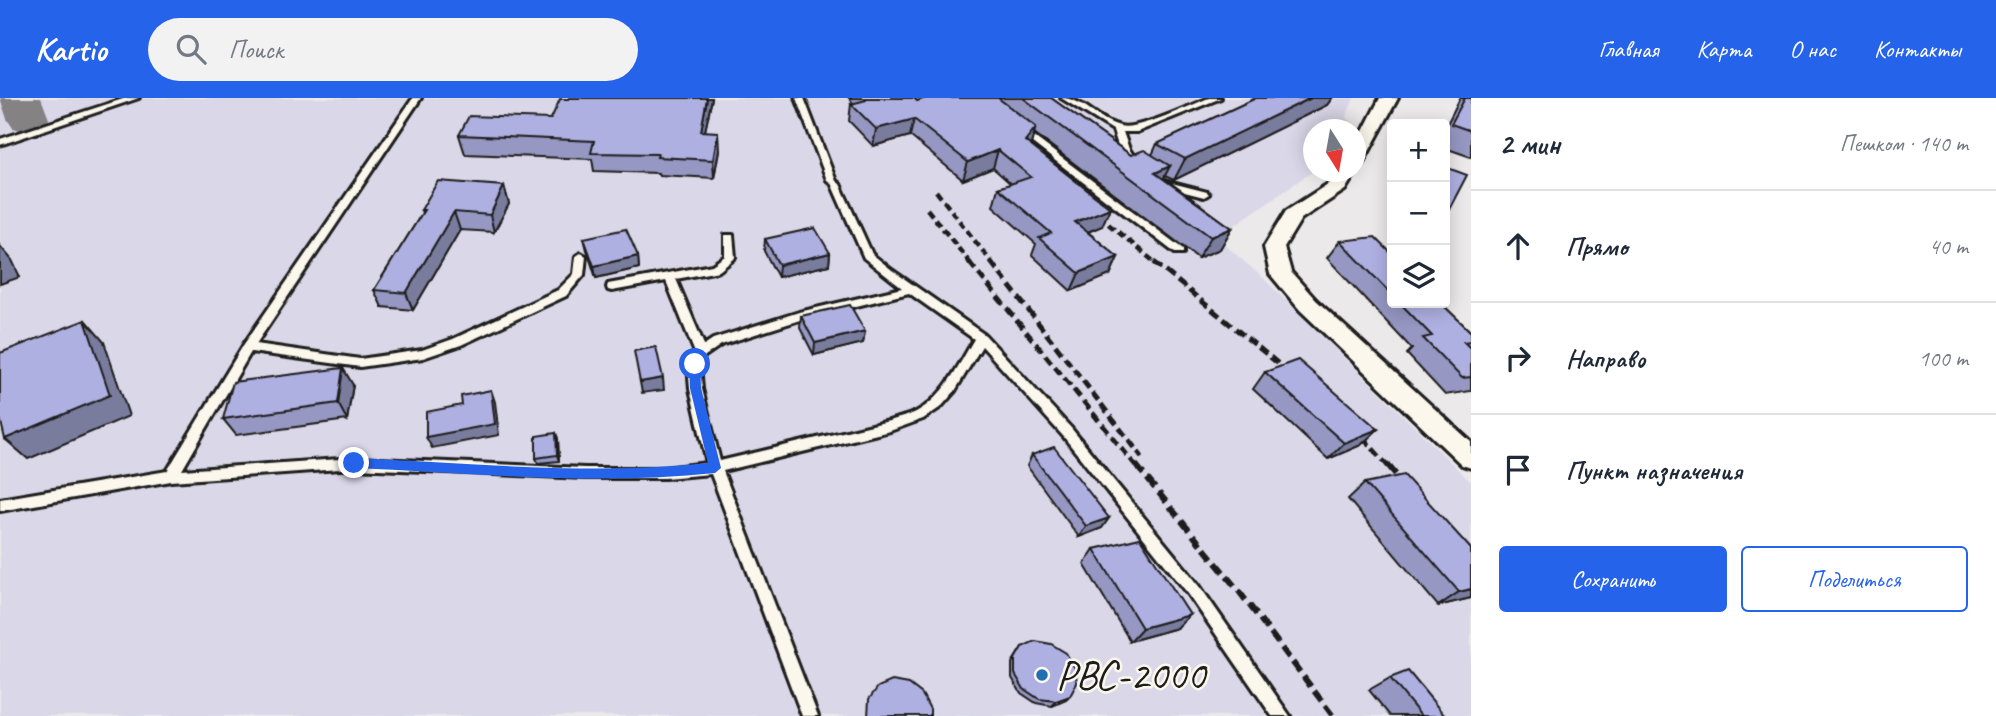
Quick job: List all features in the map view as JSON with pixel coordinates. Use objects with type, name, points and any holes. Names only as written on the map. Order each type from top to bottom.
[{"type":"street","points":[[1366,143],[1389,98]]},
{"type":"street","points":[[1341,182],[1293,215],[1274,247],[1281,274],[1308,305],[1471,458]]},
{"type":"lane","points":[[0,142],[135,98]]},
{"type":"lane","points":[[171,476],[248,346],[417,98]]},
{"type":"lane","points":[[800,98],[868,256],[981,338],[1067,432],[1194,590],[1282,716]]},
{"type":"lane","points":[[1065,98],[1117,129],[1134,130],[1217,98]]},
{"type":"lane","points":[[1010,122],[1179,251]]},
{"type":"lane","points":[[1117,129],[1131,160],[1141,172]]},
{"type":"lane","points":[[1156,181],[1174,188],[1205,194]]},
{"type":"lane","points":[[612,287],[724,264],[730,257],[732,248],[729,237]]},
{"type":"lane","points":[[248,346],[360,363],[424,354],[457,342],[562,293],[579,275],[581,256]]},
{"type":"lane","points":[[670,276],[701,353]]},
{"type":"lane","points":[[810,716],[715,468],[696,388],[695,364],[701,353],[716,342],[799,316],[912,289]]},
{"type":"lane","points":[[0,505],[171,476],[354,463],[585,473],[665,473],[715,468],[838,439],[919,416],[937,404],[951,388],[981,338]]},
{"type":"shaded area","points":[[0,98],[1354,98],[1346,117],[1348,119],[1303,119],[1303,178],[1219,236],[1222,242],[1262,277],[1471,482],[1471,716],[0,716]]},
{"type":"building","points":[[707,98],[701,131],[718,132],[713,160],[657,157],[658,154],[591,153],[594,141],[459,135],[469,116],[551,119],[560,99]]},
{"type":"building","points":[[865,98],[914,98],[917,101],[926,98],[998,98],[1036,127],[1025,141],[1110,208],[1075,222],[1118,257],[1079,273],[1039,238],[1051,233],[998,188],[1031,177],[998,150],[968,162],[914,119],[876,129],[851,104],[866,100]]},
{"type":"building","points":[[1023,98],[1051,98],[1131,155],[1144,150],[1170,166],[1155,173],[1232,228],[1211,237]]},
{"type":"building","points":[[1256,98],[1311,98],[1185,159],[1157,144]]},
{"type":"building","points":[[1465,98],[1471,98],[1471,131],[1451,124]]},
{"type":"building","points":[[1450,169],[1467,175],[1450,207]]},
{"type":"building","points":[[438,181],[504,186],[490,215],[454,212],[406,293],[374,290],[424,210],[421,210]]},
{"type":"building","points":[[815,228],[830,253],[779,265],[765,239]]},
{"type":"building","points":[[626,229],[638,256],[594,266],[584,238]]},
{"type":"building","points":[[1375,237],[1387,249],[1387,290],[1340,241]]},
{"type":"building","points":[[850,305],[865,331],[815,343],[801,316]]},
{"type":"building","points":[[1405,308],[1446,308],[1471,332],[1471,341],[1464,342],[1471,349],[1471,377],[1462,378],[1423,338],[1432,336]]},
{"type":"building","points":[[85,320],[110,395],[5,439],[0,418],[0,353]]},
{"type":"building","points":[[656,347],[663,378],[640,382],[634,351]]},
{"type":"building","points":[[1298,360],[1378,429],[1344,443],[1265,372]]},
{"type":"building","points":[[343,368],[338,403],[223,419],[233,382]]},
{"type":"building","points":[[491,390],[495,424],[426,437],[426,412],[462,405],[461,396]]},
{"type":"building","points":[[556,433],[557,455],[536,458],[536,436]]},
{"type":"building","points":[[1054,447],[1109,518],[1086,526],[1032,455]]},
{"type":"building","points":[[1404,475],[1471,549],[1471,589],[1459,592],[1365,483]]},
{"type":"building","points":[[1140,538],[1190,615],[1142,628],[1094,549]]},
{"type":"building","name":"РВС-2000","points":[[1035,641],[1051,644],[1066,653],[1075,668],[1077,683],[1070,696],[1056,701],[1039,699],[1024,689],[1015,674],[1015,659],[1022,647]]},
{"type":"building","points":[[1408,671],[1445,716],[1421,716],[1390,678]]},
{"type":"building","points":[[892,681],[909,684],[922,694],[930,709],[930,716],[868,716],[869,699],[878,687]]},
{"type":"taxiway","points":[[20,98],[28,119]]},
{"type":"railway","points":[[936,191],[993,264]]},
{"type":"railway","points":[[1089,208],[1157,264]]},
{"type":"railway","points":[[927,209],[971,264]]},
{"type":"railway","points":[[969,262],[1137,467]]},
{"type":"railway","points":[[991,262],[1142,457]]},
{"type":"railway","points":[[1154,262],[1297,379]]},
{"type":"railway","points":[[1353,426],[1389,467]]},
{"type":"railway","points":[[1136,465],[1238,590],[1333,716]]},
{"type":"railway","points":[[1388,465],[1410,492]]},
{"type":"place","name":"РВС-2000","points":[[1042,675]]},
{"type":"route","points":[[354,463],[585,473],[665,473],[715,468],[696,388],[695,364]]}]
